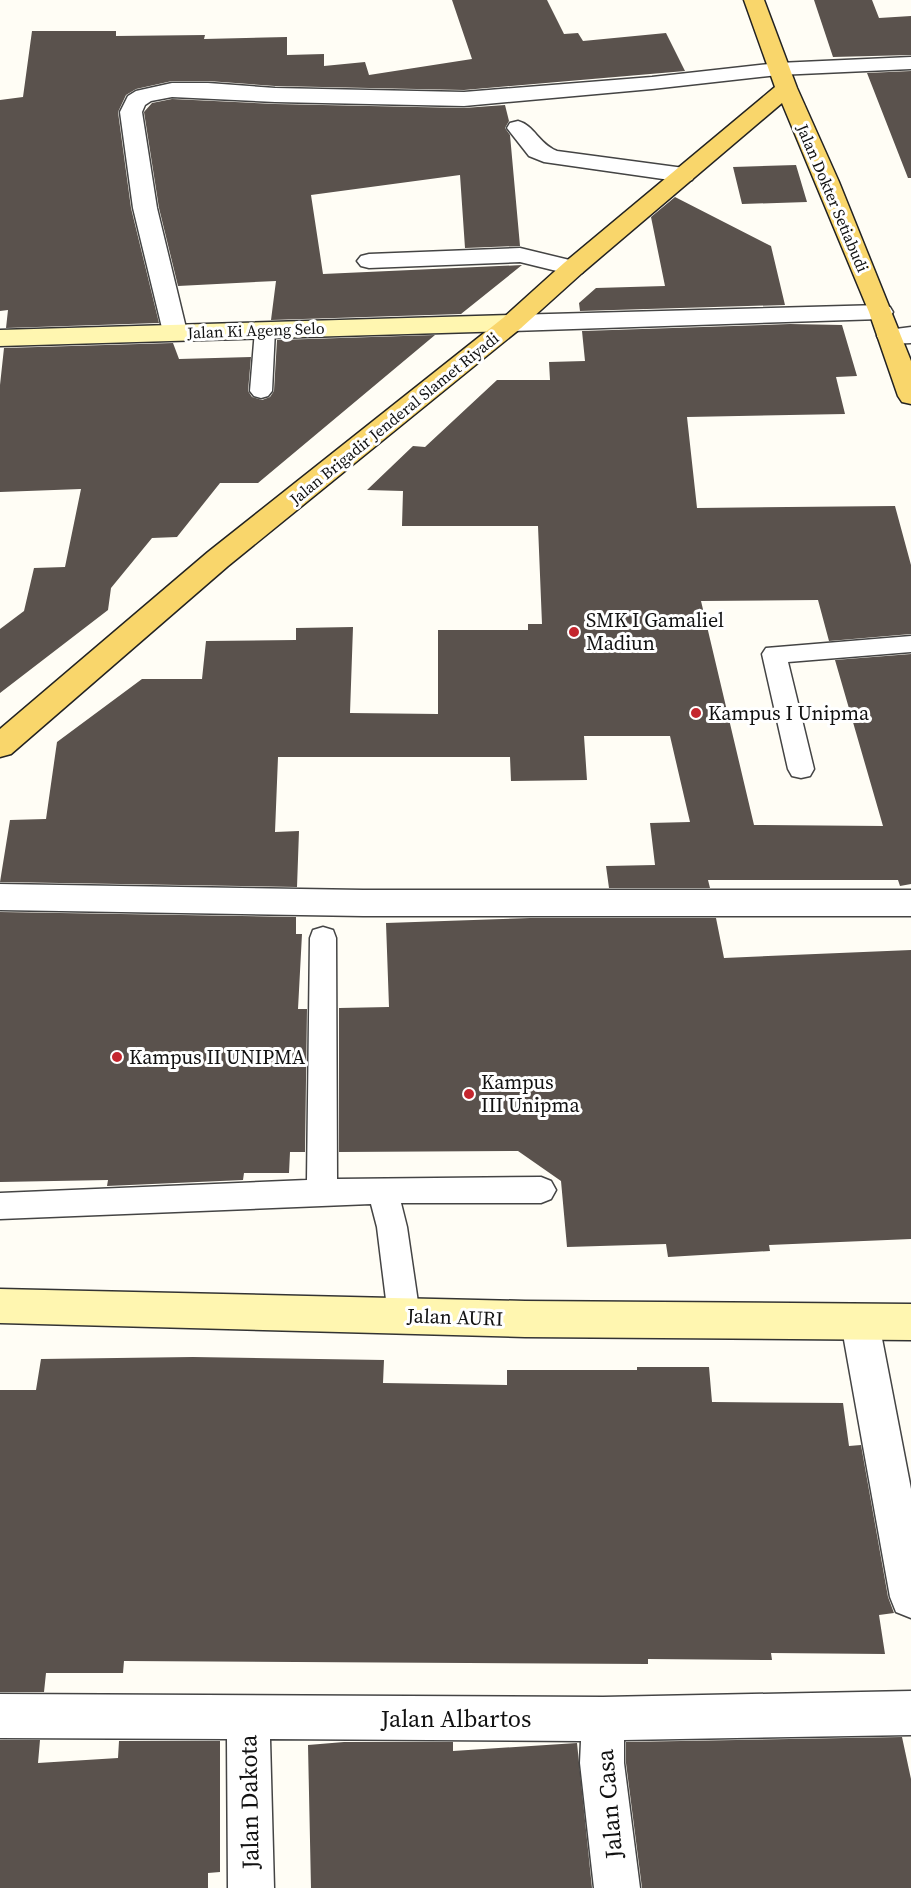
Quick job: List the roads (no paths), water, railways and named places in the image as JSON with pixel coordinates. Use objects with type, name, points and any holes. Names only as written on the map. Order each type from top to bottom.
[{"type":"main road","name":"Jalan Dokter Setiabudi","points":[[754,0],[782,79],[828,182],[881,312],[900,335],[911,396]]},
{"type":"main road","name":"Jalan Brigadir Jenderal Slamet Riyadi","points":[[0,746],[218,560],[512,323],[573,268],[684,175],[782,79]]},
{"type":"street","points":[[175,332],[145,208],[131,112],[136,101],[144,96],[172,90],[208,90],[275,95],[464,99],[641,84],[782,79],[911,63]]},
{"type":"street","points":[[518,128],[537,151],[552,157],[684,175]]},
{"type":"street","points":[[369,261],[520,255],[573,268]]},
{"type":"street","points":[[512,323],[881,312]]},
{"type":"street","name":"Jalan Ki Ageng Selo","points":[[0,338],[512,323]]},
{"type":"street","points":[[0,897],[363,903],[911,903]]},
{"type":"street","name":"Jalan AURI","points":[[0,1306],[404,1316],[911,1322]]},
{"type":"street","points":[[860,1323],[911,1597]]},
{"type":"street","name":"Jalan Albartos","points":[[0,1716],[603,1719],[911,1713]]},
{"type":"street","name":"Jalan Dakota","points":[[248,1717],[251,1888]]},
{"type":"street","name":"Jalan Casa","points":[[603,1719],[602,1763],[617,1888]]},
{"type":"lane","points":[[261,391],[265,330]]},
{"type":"lane","points":[[801,769],[774,654],[911,644]]},
{"type":"lane","points":[[322,1193],[323,938]]},
{"type":"lane","points":[[382,1190],[392,1227],[404,1316]]},
{"type":"lane","points":[[0,1206],[382,1190],[541,1190]]},
{"type":"place","name":"SMK I Gamaliel Madiun","points":[[574,632]]},
{"type":"place","name":"Kampus I Unipma","points":[[696,713]]},
{"type":"place","name":"Kampus II UNIPMA","points":[[117,1057]]},
{"type":"place","name":"Kampus III Unipma","points":[[469,1094]]}]
